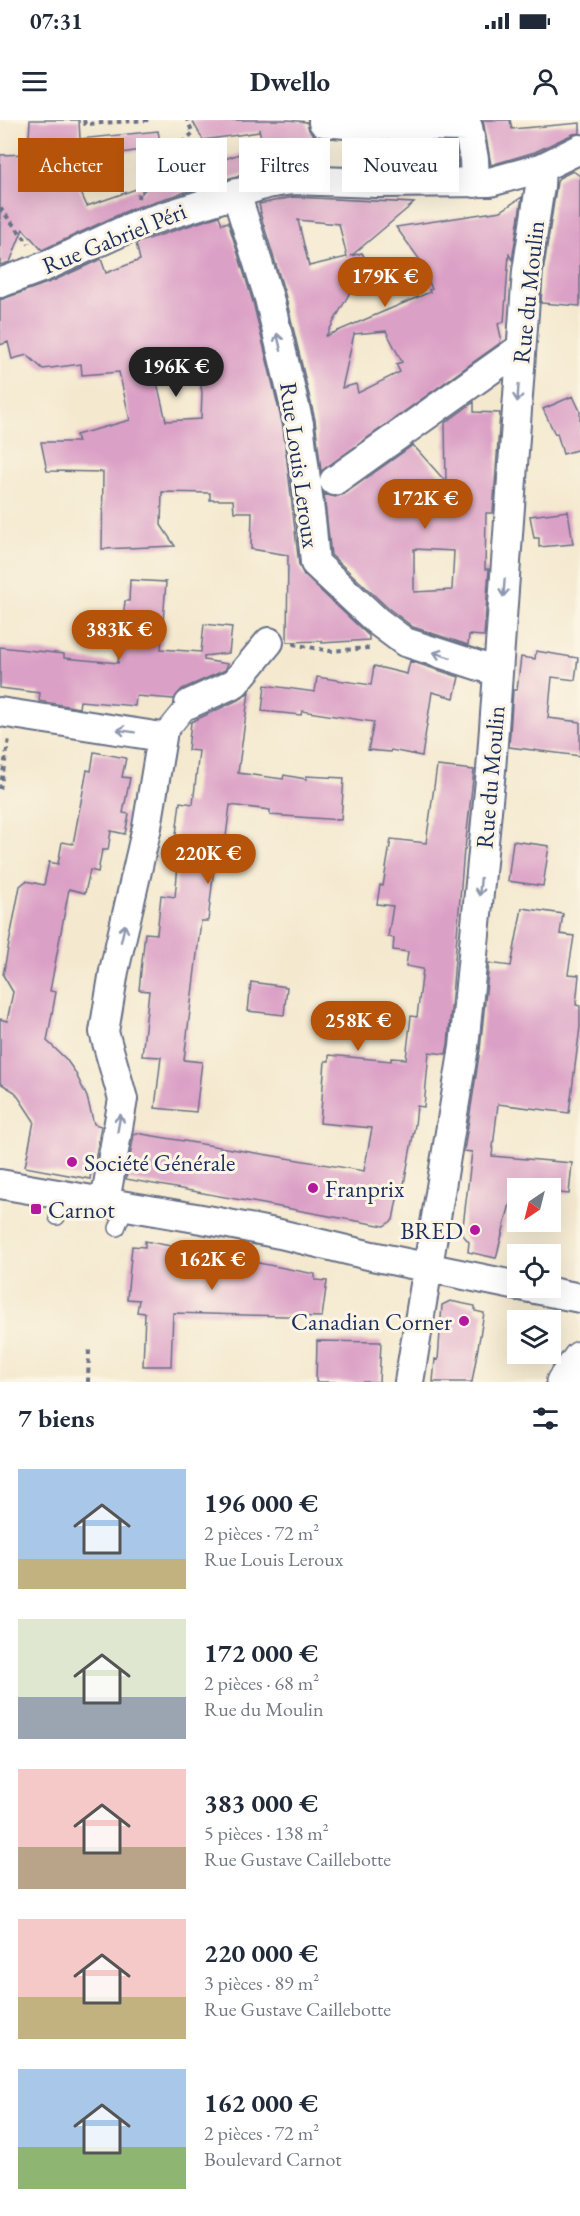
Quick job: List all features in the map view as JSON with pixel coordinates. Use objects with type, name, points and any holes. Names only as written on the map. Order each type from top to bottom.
[{"type":"street","points":[[323,120],[323,122],[357,125],[468,127],[474,159],[475,183]]},
{"type":"street","name":"Rue Gabriel Péri","points":[[0,283],[46,266],[136,225],[267,184],[292,180],[376,183],[490,182],[541,168],[580,149]]},
{"type":"street","name":"Rue du Moulin","points":[[409,1382],[462,1063],[489,793],[526,271],[541,168]]},
{"type":"street","name":"Rue Louis Leroux","points":[[236,193],[269,298],[299,424],[315,563],[377,621],[405,642],[498,672]]},
{"type":"street","points":[[334,481],[521,348]]},
{"type":"street","points":[[116,1212],[123,1099],[104,1032],[114,971],[147,827],[162,737],[189,704],[235,683],[269,642]]},
{"type":"street","points":[[7,713],[162,737]]},
{"type":"street","points":[[1,1190],[58,1206],[280,1234],[507,1284]]},
{"type":"street","points":[[561,1294],[580,1298]]},
{"type":"street","points":[[563,1382],[580,1358]]},
{"type":"path","points":[[84,120],[85,124],[149,120]]},
{"type":"path","points":[[136,225],[139,190],[160,163],[193,133],[187,120]]},
{"type":"path","points":[[0,208],[46,266]]},
{"type":"path","points":[[269,642],[330,651],[365,649],[398,637]]},
{"type":"path","points":[[0,789],[7,713]]},
{"type":"path","points":[[88,1382],[89,1349]]},
{"type":"building","points":[[30,120],[79,120],[80,138],[29,138]]},
{"type":"building","points":[[192,120],[307,122],[309,130],[314,135],[324,138],[261,138],[259,129],[259,132],[202,138]]},
{"type":"building","points":[[483,120],[510,120],[512,129],[580,123],[580,133],[573,134],[535,152],[491,165]]},
{"type":"building","points":[[158,131],[159,138],[136,138],[136,151],[124,153],[124,138],[90,138]]},
{"type":"building","points":[[18,154],[18,192],[81,192],[87,206],[136,189],[136,192],[142,193],[185,192],[131,209],[42,250],[23,229],[10,262],[0,265],[0,155]]},
{"type":"building","points":[[239,154],[239,175],[227,179],[227,158]]},
{"type":"building","points":[[573,171],[580,176],[580,306],[541,303],[543,273],[557,182],[559,178]]},
{"type":"building","points":[[293,197],[414,203],[351,256],[362,253],[373,272],[355,283],[326,336],[430,292],[429,290],[432,289],[420,260],[396,227],[501,211],[522,197],[512,260],[509,254],[504,322],[498,324],[500,343],[321,471],[315,420],[285,294],[259,204]],"holes":[[[298,220],[339,224],[347,257],[309,266]],[[386,331],[402,362],[396,364],[400,372],[358,393],[356,384],[342,388],[354,334]]]},
{"type":"building","points":[[219,216],[222,224],[228,222],[253,302],[283,427],[299,565],[304,575],[369,636],[369,640],[322,643],[322,641],[287,642],[288,555],[251,549],[252,512],[234,512],[233,500],[210,500],[210,493],[162,492],[161,525],[175,546],[102,549],[103,472],[47,471],[41,442],[78,442],[76,435],[130,420],[119,372],[82,375],[81,364],[43,369],[27,355],[12,359],[8,342],[0,345],[0,300],[53,281],[101,259],[106,273],[140,260],[136,243]],"holes":[[[198,367],[202,393],[201,419],[166,421],[155,374]]]},
{"type":"building","points":[[573,396],[580,411],[580,449],[563,454],[557,433],[555,434],[543,409]]},
{"type":"building","points":[[474,402],[474,412],[500,413],[493,513],[486,513],[485,569],[489,569],[484,636],[469,635],[468,645],[413,627],[388,608],[331,555],[324,494],[335,497],[344,494],[413,445],[446,482],[445,423]],"holes":[[[414,549],[454,551],[452,590],[414,592]]]},
{"type":"building","points":[[568,511],[573,544],[539,547],[539,538],[534,538],[530,516]]},
{"type":"building","points":[[130,580],[166,582],[161,649],[201,652],[204,624],[232,627],[229,653],[204,656],[204,660],[228,664],[225,670],[182,689],[174,699],[136,696],[135,706],[80,701],[79,708],[39,701],[40,693],[0,688],[0,647],[64,654],[64,658],[118,663],[125,601],[129,601]]},
{"type":"building","points":[[536,651],[578,658],[575,680],[552,677],[548,718],[580,722],[580,756],[509,747],[513,690],[517,690],[521,657],[535,659]]},
{"type":"building","points":[[410,661],[459,677],[454,698],[432,692],[422,756],[391,750],[390,752],[368,750],[374,722],[302,711],[301,715],[262,711],[265,685],[315,692],[317,677],[371,685],[374,666],[407,674]]},
{"type":"building","points":[[249,692],[238,773],[283,779],[284,775],[306,779],[306,776],[344,778],[341,820],[270,815],[270,810],[230,805],[222,868],[214,868],[208,921],[201,921],[184,1060],[202,1062],[196,1112],[155,1108],[161,1057],[142,1056],[149,991],[139,990],[145,933],[157,934],[161,895],[175,897],[180,844],[175,843],[180,802],[193,804],[199,751],[188,750],[191,722],[242,698]]},
{"type":"building","points":[[94,752],[126,758],[122,777],[130,778],[123,813],[129,814],[125,834],[111,831],[108,850],[102,850],[98,872],[90,870],[85,893],[69,889],[50,991],[56,992],[47,1041],[66,1059],[75,1072],[87,1097],[94,1124],[101,1126],[90,1179],[25,1167],[34,1121],[15,1092],[0,1083],[0,1019],[7,1021],[13,992],[3,975],[20,886],[26,881],[44,885],[49,862],[58,864],[62,842],[73,844],[87,770],[91,771]]},
{"type":"building","points":[[437,766],[474,770],[464,849],[448,1045],[446,1054],[429,1052],[424,1107],[417,1106],[402,1195],[398,1194],[393,1220],[384,1226],[126,1179],[136,1133],[364,1171],[372,1128],[320,1123],[325,1061],[329,1061],[329,1055],[391,1061],[391,1058],[406,1059],[411,1016],[417,1017],[423,969],[406,966],[408,952],[393,950],[394,938],[388,937],[393,906],[377,904],[380,885],[383,886],[391,839],[426,843]]},
{"type":"building","points":[[513,841],[549,846],[543,886],[508,881]]},
{"type":"building","points":[[522,908],[563,914],[560,934],[574,936],[568,974],[579,975],[576,1005],[580,1006],[580,1027],[569,1113],[498,1104],[492,1156],[572,1163],[569,1194],[561,1193],[561,1178],[507,1178],[507,1215],[496,1258],[468,1252],[469,1242],[462,1234],[472,1152],[464,1151],[480,1050],[489,963],[511,966]]},
{"type":"building","points":[[251,982],[287,987],[284,1015],[248,1011]]},
{"type":"building","points":[[145,1241],[315,1274],[315,1280],[327,1281],[322,1317],[173,1313],[171,1366],[143,1366],[145,1313],[137,1312],[139,1300],[127,1299],[132,1246],[145,1247]]},
{"type":"building","points":[[450,1301],[475,1306],[475,1311],[484,1313],[472,1382],[433,1382],[435,1359],[438,1360],[442,1305]]},
{"type":"building","points":[[317,1341],[381,1342],[379,1382],[316,1382]]},
{"type":"place","name":"Société Générale","points":[[72,1162]]},
{"type":"place","name":"Franprix","points":[[313,1188]]},
{"type":"place","name":"Carnot","points":[[36,1209]]},
{"type":"place","name":"BRED","points":[[475,1230]]},
{"type":"place","name":"Canadian Corner","points":[[464,1321]]}]
